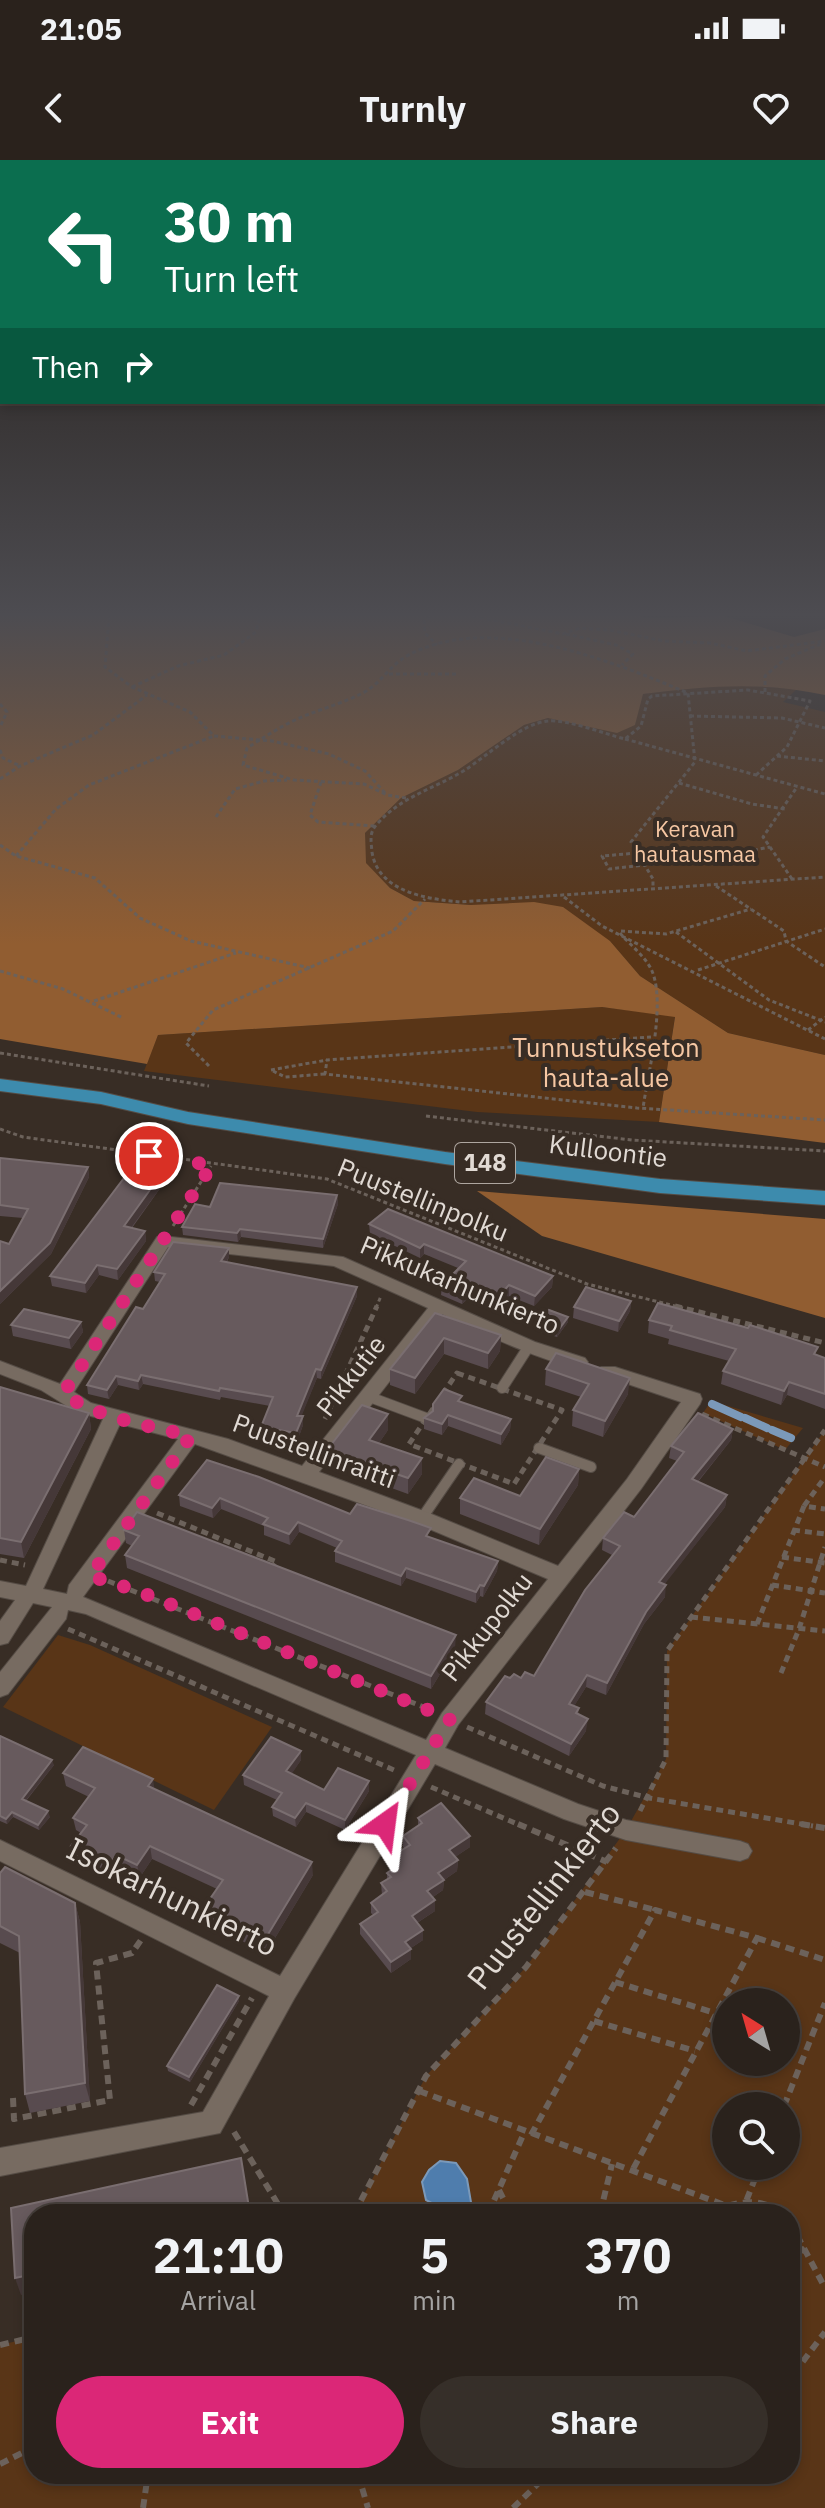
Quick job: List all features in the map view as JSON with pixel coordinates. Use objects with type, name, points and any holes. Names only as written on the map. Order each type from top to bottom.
[{"type":"main road","name":"Kulloontie","points":[[0,1085],[101,1098],[148,1111]]},
{"type":"main road","name":"Kulloontie","points":[[0,1096],[148,1111],[413,1153],[660,1186],[825,1198]]},
{"type":"street","name":"Pikkukarhunkierto","points":[[163,1241],[337,1261],[529,1346],[693,1399],[563,1576]]},
{"type":"street","points":[[63,1394],[163,1241]]},
{"type":"street","name":"Pikkutie","points":[[305,1476],[438,1307]]},
{"type":"street","name":"Puustellinraitti","points":[[0,1367],[63,1394],[85,1408],[113,1418],[191,1436],[305,1476],[422,1518],[563,1576]]},
{"type":"street","points":[[39,1575],[113,1418]]},
{"type":"street","points":[[83,1584],[191,1436]]},
{"type":"street","name":"Pikkupolku","points":[[274,1985],[450,1719],[563,1576]]},
{"type":"street","points":[[0,1589],[89,1606],[572,1812],[626,1830],[740,1851]]},
{"type":"street","points":[[0,1637],[23,1605]]},
{"type":"street","points":[[0,1688],[55,1618]]},
{"type":"street","name":"Isokarhunkierto","points":[[0,1850],[274,1985],[211,2124],[0,2162]]},
{"type":"lane","points":[[502,1388],[529,1346]]},
{"type":"lane","points":[[367,1396],[426,1418]]},
{"type":"lane","points":[[539,1448],[591,1467]]},
{"type":"lane","points":[[422,1518],[459,1464]]},
{"type":"path","points":[[0,779],[18,765],[83,741],[110,726]]},
{"type":"path","points":[[204,726],[214,736]]},
{"type":"path","points":[[286,726],[247,748],[243,765],[294,780]]},
{"type":"path","points":[[531,726],[462,772],[406,798],[374,826],[370,837],[374,863],[394,885],[425,899],[460,902],[825,877]]},
{"type":"path","points":[[572,726],[825,794]]},
{"type":"path","points":[[625,739],[641,726]]},
{"type":"path","points":[[653,889],[653,879],[631,842],[679,783],[695,758],[691,726]]},
{"type":"path","points":[[756,775],[787,747],[797,726]]},
{"type":"path","points":[[16,856],[56,809],[89,785],[214,736],[264,738],[314,749],[367,772],[387,795]]},
{"type":"path","points":[[0,750],[2,758],[18,765]]},
{"type":"path","points":[[777,756],[825,761]]},
{"type":"path","points":[[216,817],[235,789],[264,781],[364,784],[387,795],[406,798]]},
{"type":"path","points":[[321,782],[310,815],[318,822],[374,826]]},
{"type":"path","points":[[679,783],[752,804],[785,809]]},
{"type":"path","points":[[792,879],[763,837],[785,809],[797,787]]},
{"type":"path","points":[[0,845],[16,856],[95,878],[140,918],[191,941],[310,968]]},
{"type":"path","points":[[637,853],[602,856],[609,869],[723,856],[770,847]]},
{"type":"path","points":[[714,885],[784,931],[786,941],[825,967]]},
{"type":"path","points":[[562,895],[602,926],[618,931],[825,1039]]},
{"type":"path","points":[[209,1066],[186,1043],[213,1010],[393,931],[425,899]]},
{"type":"path","points":[[618,931],[666,934],[751,909]]},
{"type":"path","points":[[696,971],[825,929]]},
{"type":"path","points":[[618,931],[652,970],[657,984],[657,1010],[643,1108]]},
{"type":"path","points":[[676,932],[769,1000],[824,1020]]},
{"type":"path","points":[[94,1001],[238,952]]},
{"type":"path","points":[[0,971],[36,979],[94,1001],[123,1018]]},
{"type":"path","points":[[808,1030],[824,1020]]},
{"type":"path","points":[[651,1037],[327,1060],[271,1070],[285,1077],[325,1074],[553,1102],[715,1116],[825,1120]]},
{"type":"path","points":[[0,1053],[209,1086]]},
{"type":"path","points":[[325,1074],[327,1060]]},
{"type":"path","points":[[426,1116],[632,1140],[825,1151]]},
{"type":"path","name":"Puustellinpolku","points":[[0,1129],[23,1137],[327,1179],[587,1284],[825,1343]]},
{"type":"path","points":[[163,1241],[212,1165]]},
{"type":"path","points":[[324,1419],[381,1296]]},
{"type":"path","points":[[457,1373],[502,1388],[562,1410],[514,1484],[409,1444],[457,1373]]},
{"type":"path","points":[[696,1412],[825,1467]]},
{"type":"path","name":"Puustellinkierto","points":[[359,2204],[426,2076],[526,1967],[608,1862],[649,1798],[666,1759],[667,1651],[825,1430]]},
{"type":"path","points":[[757,1624],[804,1506],[825,1477]]},
{"type":"path","points":[[140,1506],[277,1562],[266,1576]]},
{"type":"path","points":[[804,1506],[825,1509]]},
{"type":"path","points":[[183,1533],[189,1526]]},
{"type":"path","points":[[793,1530],[825,1534]]},
{"type":"path","points":[[213,1546],[219,1538]]},
{"type":"path","points":[[781,1673],[799,1629],[825,1547]]},
{"type":"path","points":[[244,1558],[249,1551]]},
{"type":"path","points":[[782,1557],[822,1562]]},
{"type":"path","points":[[0,1560],[39,1575]]},
{"type":"path","points":[[83,1584],[138,1591],[450,1719],[505,1746],[603,1786],[649,1798],[825,1828]]},
{"type":"path","points":[[772,1585],[825,1593]]},
{"type":"path","points":[[691,1617],[825,1631]]},
{"type":"path","points":[[55,1618],[413,1779],[608,1862]]},
{"type":"path","points":[[585,1892],[757,1938],[825,1960]]},
{"type":"path","points":[[493,2204],[527,2134],[655,1910]]},
{"type":"path","points":[[13,2098],[14,2119],[110,2100],[96,1963],[132,1953],[142,1938]]},
{"type":"path","points":[[729,1988],[757,1938]]},
{"type":"path","points":[[615,1982],[712,2012]]},
{"type":"path","points":[[176,2108],[191,2105],[274,1985]]},
{"type":"path","points":[[790,2092],[825,2003]]},
{"type":"path","points":[[632,2171],[712,2019]]},
{"type":"path","points":[[594,2021],[695,2051]]},
{"type":"path","points":[[419,2091],[527,2134],[722,2204]]},
{"type":"path","points":[[220,2109],[278,2204]]},
{"type":"path","points":[[602,2204],[612,2164]]},
{"type":"path","points":[[745,2204],[754,2180]]},
{"type":"path","points":[[499,2190],[506,2204]]},
{"type":"path","points":[[733,2204],[746,2200],[764,2204]]},
{"type":"path","points":[[800,2239],[825,2288]]},
{"type":"path","points":[[800,2253],[805,2248]]},
{"type":"path","points":[[800,2364],[825,2332]]},
{"type":"path","points":[[0,2345],[24,2339]]},
{"type":"path","points":[[0,2464],[24,2452]]},
{"type":"path","points":[[143,2508],[147,2484]]},
{"type":"path","points":[[361,2484],[368,2508]]},
{"type":"path","points":[[513,2508],[538,2484]]},
{"type":"green space","name":"Keravan hautausmaa","points":[[523,726],[825,726],[825,1055],[728,1033],[640,976],[610,941],[471,905],[414,901],[390,888],[365,863],[365,833],[401,798],[458,770]]},
{"type":"green space","name":"Tunnustukseton hauta-alue","points":[[602,1007],[675,1016],[659,1122],[477,1112],[144,1071],[158,1035]]},
{"type":"green space","points":[[711,1401],[803,1428],[785,1450],[703,1413]]},
{"type":"green space","points":[[825,1430],[825,2508],[0,2508],[0,2345],[24,2339],[24,2484],[800,2484],[800,2204],[359,2204],[426,2076],[526,1967],[626,1830],[666,1759],[667,1651]]},
{"type":"green space","points":[[58,1635],[90,1645],[272,1727],[214,1810],[3,1707]]},
{"type":"shaded area","points":[[0,726],[523,726],[458,770],[401,798],[365,833],[366,863],[390,888],[414,901],[471,905],[534,902],[563,907],[610,941],[640,976],[728,1033],[825,1055],[825,1143],[659,1122],[675,1017],[602,1007],[158,1035],[147,1064],[0,1039]]},
{"type":"shaded area","points":[[583,726],[634,726],[617,733]]},
{"type":"shaded area","points":[[477,1191],[825,1219],[825,1318],[542,1236]]},
{"type":"water","points":[[440,2161],[456,2163],[467,2179],[471,2204],[433,2204],[426,2200],[422,2182],[429,2170]]},
{"type":"building","points":[[0,1158],[88,1167],[50,1243],[0,1291],[0,1241],[9,1244],[28,1209],[0,1205]]},
{"type":"building","points":[[130,1170],[160,1176],[124,1226],[145,1231],[117,1269],[97,1265],[85,1283],[50,1276]]},
{"type":"building","points":[[220,1183],[337,1195],[323,1239],[240,1229],[237,1233],[182,1227],[195,1204],[210,1207]]},
{"type":"building","points":[[388,1209],[553,1276],[535,1296],[509,1285],[497,1298],[470,1287],[463,1294],[442,1285],[466,1261],[424,1244],[420,1248],[369,1224]]},
{"type":"building","points":[[173,1242],[229,1248],[221,1261],[357,1287],[321,1370],[316,1369],[297,1416],[303,1416],[296,1433],[261,1427],[273,1397],[220,1388],[219,1391],[141,1375],[138,1381],[116,1376],[107,1390],[87,1385],[136,1307],[143,1309],[165,1274],[154,1272]]},
{"type":"building","points":[[586,1287],[631,1301],[619,1321],[574,1307]]},
{"type":"building","points":[[658,1303],[748,1328],[750,1325],[818,1347],[814,1354],[825,1358],[825,1394],[789,1382],[784,1391],[723,1371],[736,1349],[670,1330],[672,1326],[649,1320]]},
{"type":"building","points":[[24,1309],[81,1322],[69,1338],[11,1325]]},
{"type":"building","points":[[549,1310],[568,1317],[557,1332],[538,1325]]},
{"type":"building","points":[[435,1313],[501,1335],[488,1353],[444,1338],[415,1378],[390,1369]]},
{"type":"building","points":[[556,1353],[630,1378],[605,1421],[573,1410],[589,1384],[546,1369]]},
{"type":"building","points":[[0,1387],[89,1413],[21,1542],[0,1538]]},
{"type":"building","points":[[444,1389],[462,1396],[458,1401],[511,1419],[501,1434],[448,1415],[442,1424],[424,1418],[433,1411],[433,1404]]},
{"type":"building","points":[[362,1405],[388,1414],[369,1440],[422,1458],[408,1478],[327,1450]]},
{"type":"building","points":[[698,1413],[733,1429],[692,1479],[727,1495],[659,1582],[666,1585],[646,1612],[607,1683],[587,1675],[569,1704],[579,1708],[576,1713],[588,1719],[571,1744],[486,1702],[505,1676],[510,1678],[514,1674],[521,1678],[525,1672],[534,1676],[585,1590],[620,1546],[603,1538],[624,1512],[634,1517],[684,1452],[671,1446]]},
{"type":"building","points":[[546,1457],[579,1469],[540,1529],[460,1498],[474,1478],[520,1496]]},
{"type":"building","points":[[207,1460],[259,1477],[350,1514],[357,1504],[408,1520],[431,1528],[426,1536],[498,1561],[484,1586],[480,1585],[476,1592],[406,1568],[401,1576],[335,1551],[342,1541],[298,1522],[289,1534],[263,1524],[268,1518],[220,1498],[212,1508],[179,1495]]},
{"type":"building","points":[[137,1512],[456,1635],[431,1676],[125,1555],[139,1536],[124,1530]]},
{"type":"building","points":[[0,1736],[52,1760],[22,1799],[48,1811],[38,1825],[12,1812],[6,1819],[0,1816]]},
{"type":"building","points":[[271,1737],[301,1751],[286,1771],[324,1790],[338,1768],[369,1781],[345,1820],[306,1803],[295,1818],[272,1807],[282,1793],[243,1775]]},
{"type":"building","points":[[83,1747],[153,1779],[148,1786],[312,1862],[264,1941],[203,1909],[223,1880],[150,1846],[137,1865],[116,1855],[109,1865],[71,1846],[87,1825],[73,1818],[95,1788],[63,1773]]},
{"type":"building","points":[[441,1803],[470,1836],[449,1850],[458,1860],[438,1873],[444,1880],[427,1891],[435,1900],[412,1916],[423,1930],[405,1942],[411,1949],[391,1962],[360,1924],[378,1912],[371,1903],[387,1891],[381,1883],[391,1877],[387,1873],[399,1864],[392,1856],[410,1845],[403,1836],[422,1823],[418,1818]]},
{"type":"building","points":[[5,1867],[75,1903],[85,2083],[25,2094],[19,1936],[0,1926],[0,1873]]},
{"type":"building","points":[[217,1985],[239,1996],[189,2077],[167,2066]]},
{"type":"building","points":[[241,2158],[248,2204],[29,2204]]},
{"type":"building","points":[[24,2205],[24,2276],[15,2278],[11,2208]]},
{"type":"waterway","points":[[712,1404],[741,1417]]},
{"type":"waterway","points":[[745,1418],[767,1428]]},
{"type":"waterway","points":[[772,1430],[791,1438]]},
{"type":"route","points":[[149,1156],[212,1165],[63,1394],[85,1408],[113,1418],[191,1436],[90,1576],[138,1591],[450,1719],[385,1824]]}]
